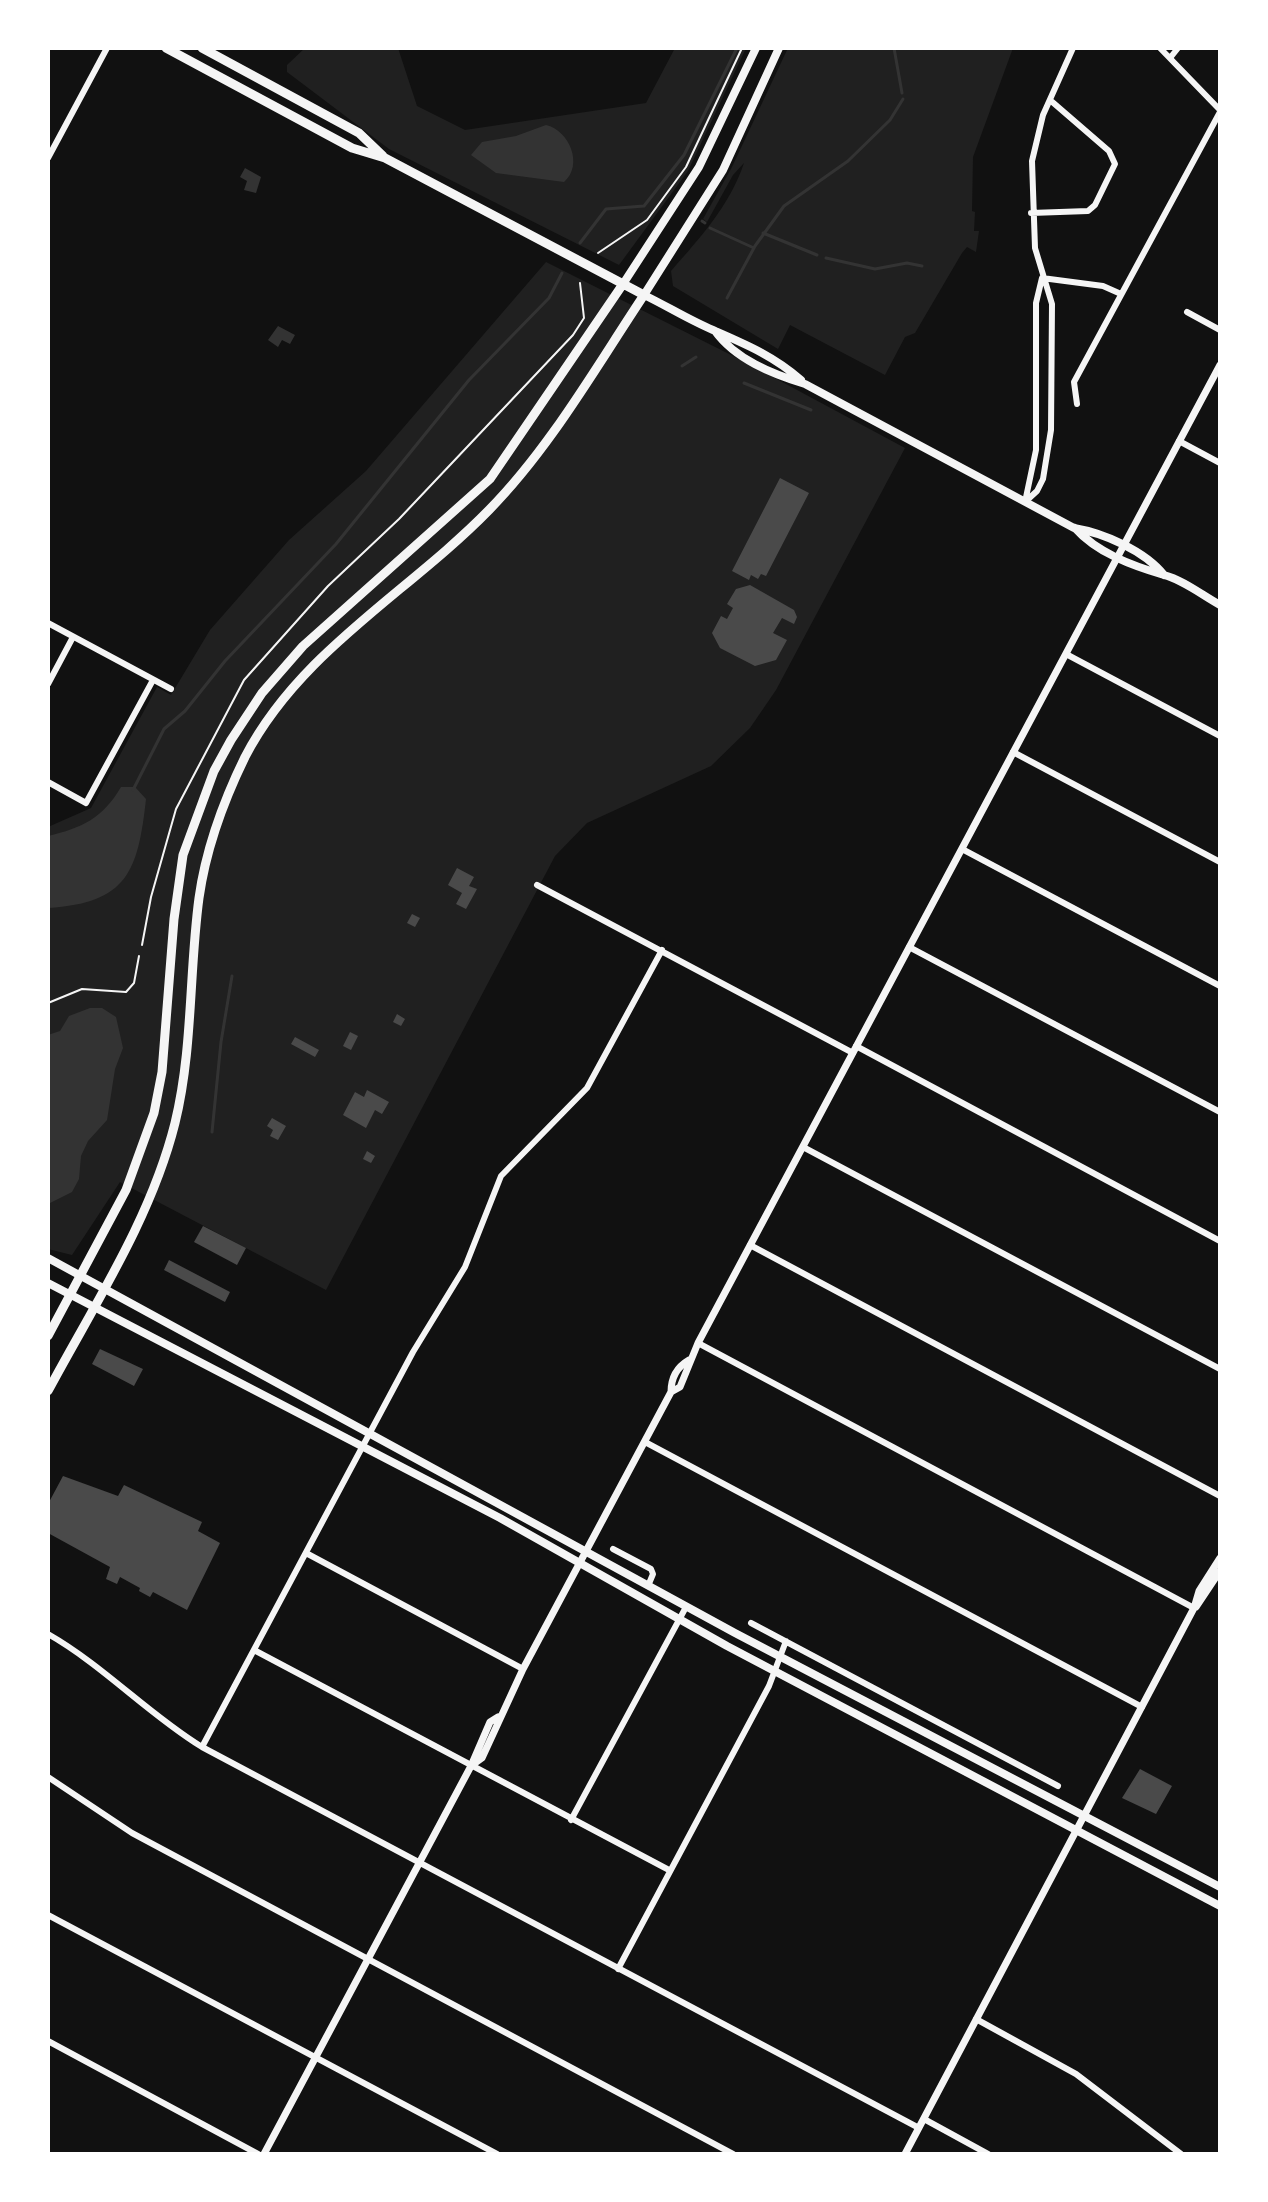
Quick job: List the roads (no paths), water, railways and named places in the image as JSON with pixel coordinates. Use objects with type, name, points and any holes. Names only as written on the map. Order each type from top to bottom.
[{"type":"main road","points":[[166,48],[352,148],[385,158],[715,331],[727,348],[782,377],[805,384],[1074,528],[1093,531],[1156,564],[1164,575]]},
{"type":"main road","points":[[202,48],[359,133],[385,158]]},
{"type":"main road","points":[[48,1336],[126,1190],[154,1113],[162,1072],[183,855],[214,771],[231,740],[248,710],[297,652],[490,479],[694,177],[756,48]]},
{"type":"main road","points":[[48,1391],[146,1208],[175,1123],[185,1068],[203,877],[217,822],[247,753],[276,709],[313,664],[498,501],[530,462],[644,295],[723,170],[779,48]]},
{"type":"main road","points":[[1074,528],[1086,541],[1150,573],[1164,575],[1220,605]]},
{"type":"main road","points":[[50,1259],[686,1607],[1220,1887]]},
{"type":"main road","points":[[48,1283],[363,1447],[775,1671],[1220,1906]]},
{"type":"street","points":[[48,158],[107,48]]},
{"type":"street","points":[[1025,502],[1037,491],[1043,479],[1050,451],[1052,304],[1042,278],[1031,213],[1032,161],[1050,100],[1073,48]]},
{"type":"street","points":[[1077,404],[1074,382],[1220,111],[1160,48]]},
{"type":"street","points":[[1170,58],[1178,48]]},
{"type":"street","points":[[1031,213],[1088,211],[1095,205],[1115,164],[1109,151],[1050,100]]},
{"type":"street","points":[[1042,278],[1103,286],[1121,294]]},
{"type":"street","points":[[1025,502],[1036,450],[1036,303],[1042,278]]},
{"type":"street","points":[[1187,312],[1220,330]]},
{"type":"street","points":[[264,2154],[471,1766],[482,1758],[498,1727],[498,1717],[671,1392],[671,1383],[680,1365],[689,1360],[1220,365]]},
{"type":"street","points":[[1179,441],[1220,463]]},
{"type":"street","points":[[48,623],[171,689]]},
{"type":"street","points":[[48,684],[73,637]]},
{"type":"street","points":[[1066,654],[1220,736]]},
{"type":"street","points":[[48,782],[86,803],[153,680]]},
{"type":"street","points":[[1013,752],[1220,862]]},
{"type":"street","points":[[962,849],[1220,986]]},
{"type":"street","points":[[537,885],[1220,1241]]},
{"type":"street","points":[[909,947],[1220,1112]]},
{"type":"street","points":[[202,1747],[423,1334],[465,1267],[501,1176],[587,1088],[662,950]]},
{"type":"street","points":[[803,1147],[1220,1369]]},
{"type":"street","points":[[750,1245],[1220,1496]]},
{"type":"street","points":[[698,1343],[1194,1608]]},
{"type":"street","points":[[645,1442],[1142,1707]]},
{"type":"street","points":[[613,1549],[651,1569],[653,1574],[648,1586]]},
{"type":"street","points":[[306,1553],[523,1669]]},
{"type":"street","points":[[1194,1608],[1199,1591],[1220,1558]]},
{"type":"street","points":[[905,2154],[1194,1608],[1220,1571]]},
{"type":"street","points":[[571,1820],[686,1607]]},
{"type":"street","points":[[751,1623],[1058,1786]]},
{"type":"street","points":[[48,1634],[96,1666],[167,1725],[202,1747],[919,2128]]},
{"type":"street","points":[[618,1969],[775,1671],[786,1641]]},
{"type":"street","points":[[254,1650],[669,1870]]},
{"type":"street","points":[[48,1777],[132,1833],[733,2154]]},
{"type":"street","points":[[1039,1793],[1046,1779]]},
{"type":"street","points":[[48,1915],[497,2154]]},
{"type":"street","points":[[976,2019],[1076,2074],[1181,2154]]},
{"type":"street","points":[[48,2041],[258,2154]]},
{"type":"street","points":[[924,2119],[988,2154]]},
{"type":"waterway","points":[[580,243],[606,209],[644,206],[684,155],[737,48]]},
{"type":"waterway","points":[[894,48],[902,93]]},
{"type":"waterway","points":[[727,298],[755,246],[784,206],[848,161],[890,120],[903,99]]},
{"type":"waterway","points":[[710,228],[754,248]]},
{"type":"waterway","points":[[763,233],[817,255]]},
{"type":"waterway","points":[[826,258],[875,269],[907,263],[922,266]]},
{"type":"waterway","points":[[133,790],[164,729],[185,711],[225,661],[336,544],[469,380],[549,298],[562,273]]},
{"type":"waterway","points":[[682,366],[696,357]]},
{"type":"waterway","points":[[744,383],[811,410]]},
{"type":"waterway","points":[[212,1132],[221,1042],[232,976]]}]
